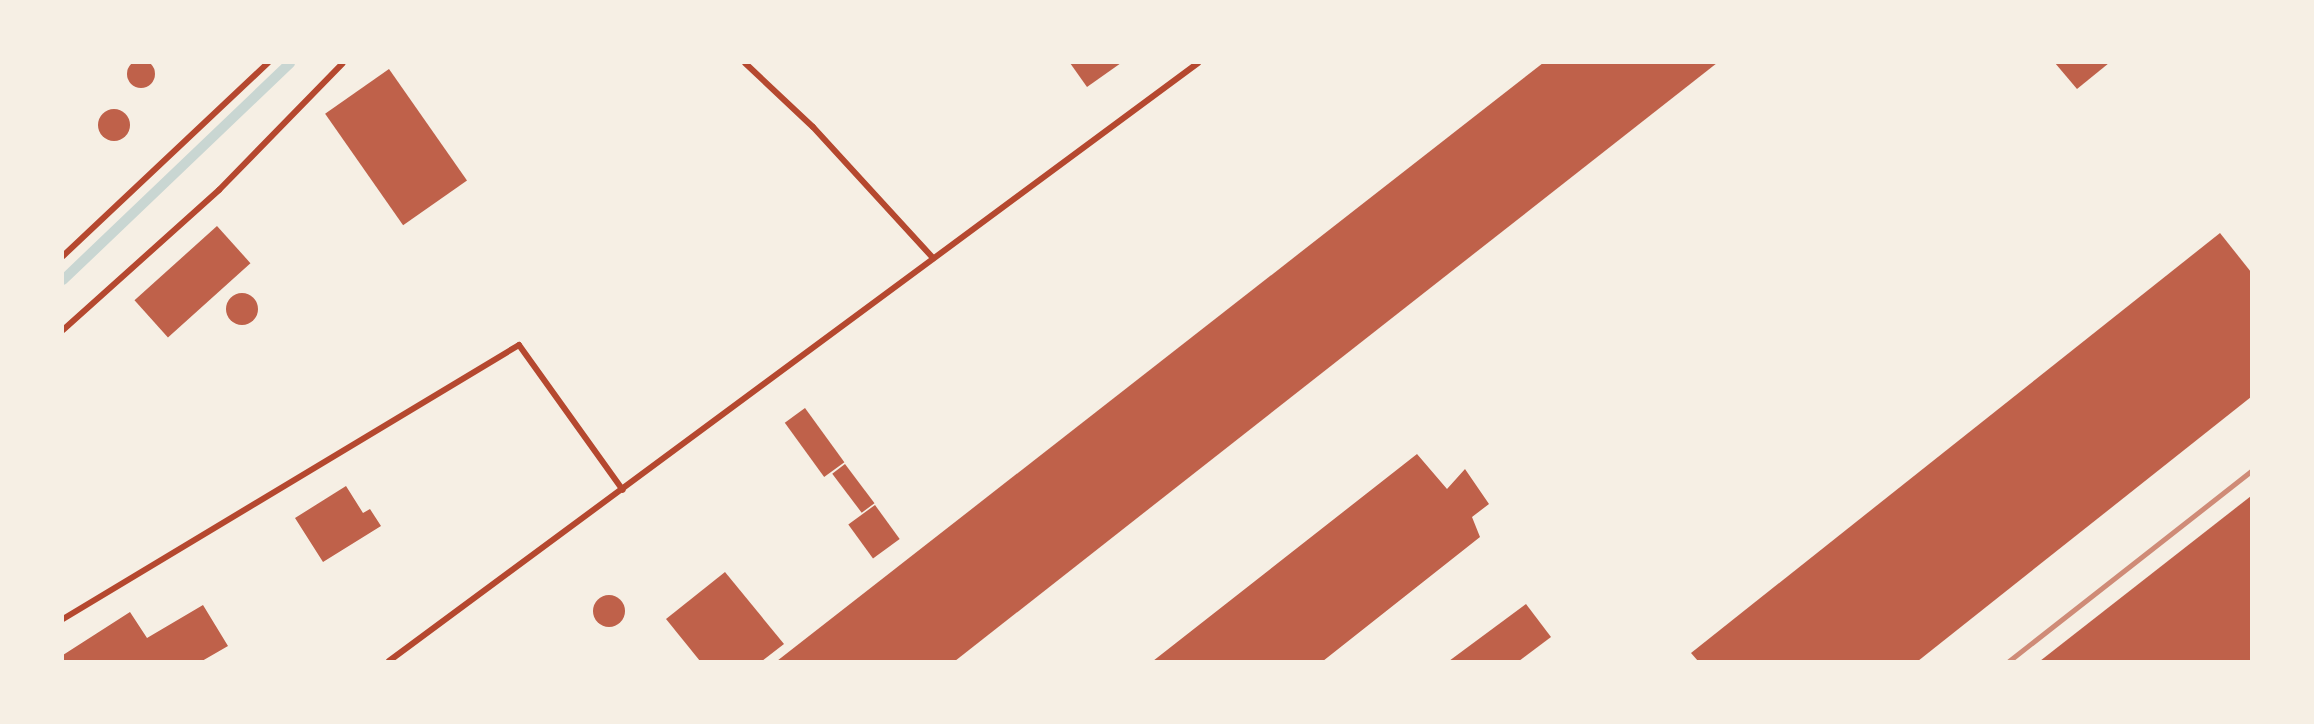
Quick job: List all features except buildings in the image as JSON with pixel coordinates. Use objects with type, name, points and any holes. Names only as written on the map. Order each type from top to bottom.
[{"type":"street","points":[[63,256],[268,63]]},
{"type":"street","points":[[63,330],[219,190],[343,63]]},
{"type":"street","points":[[745,63],[813,127],[933,258]]},
{"type":"street","points":[[390,661],[1198,63]]},
{"type":"street","points":[[63,619],[519,345],[623,490]]},
{"type":"waterway","points":[[63,280],[290,63]]},
{"type":"railway","points":[[2009,661],[2251,471]]}]
